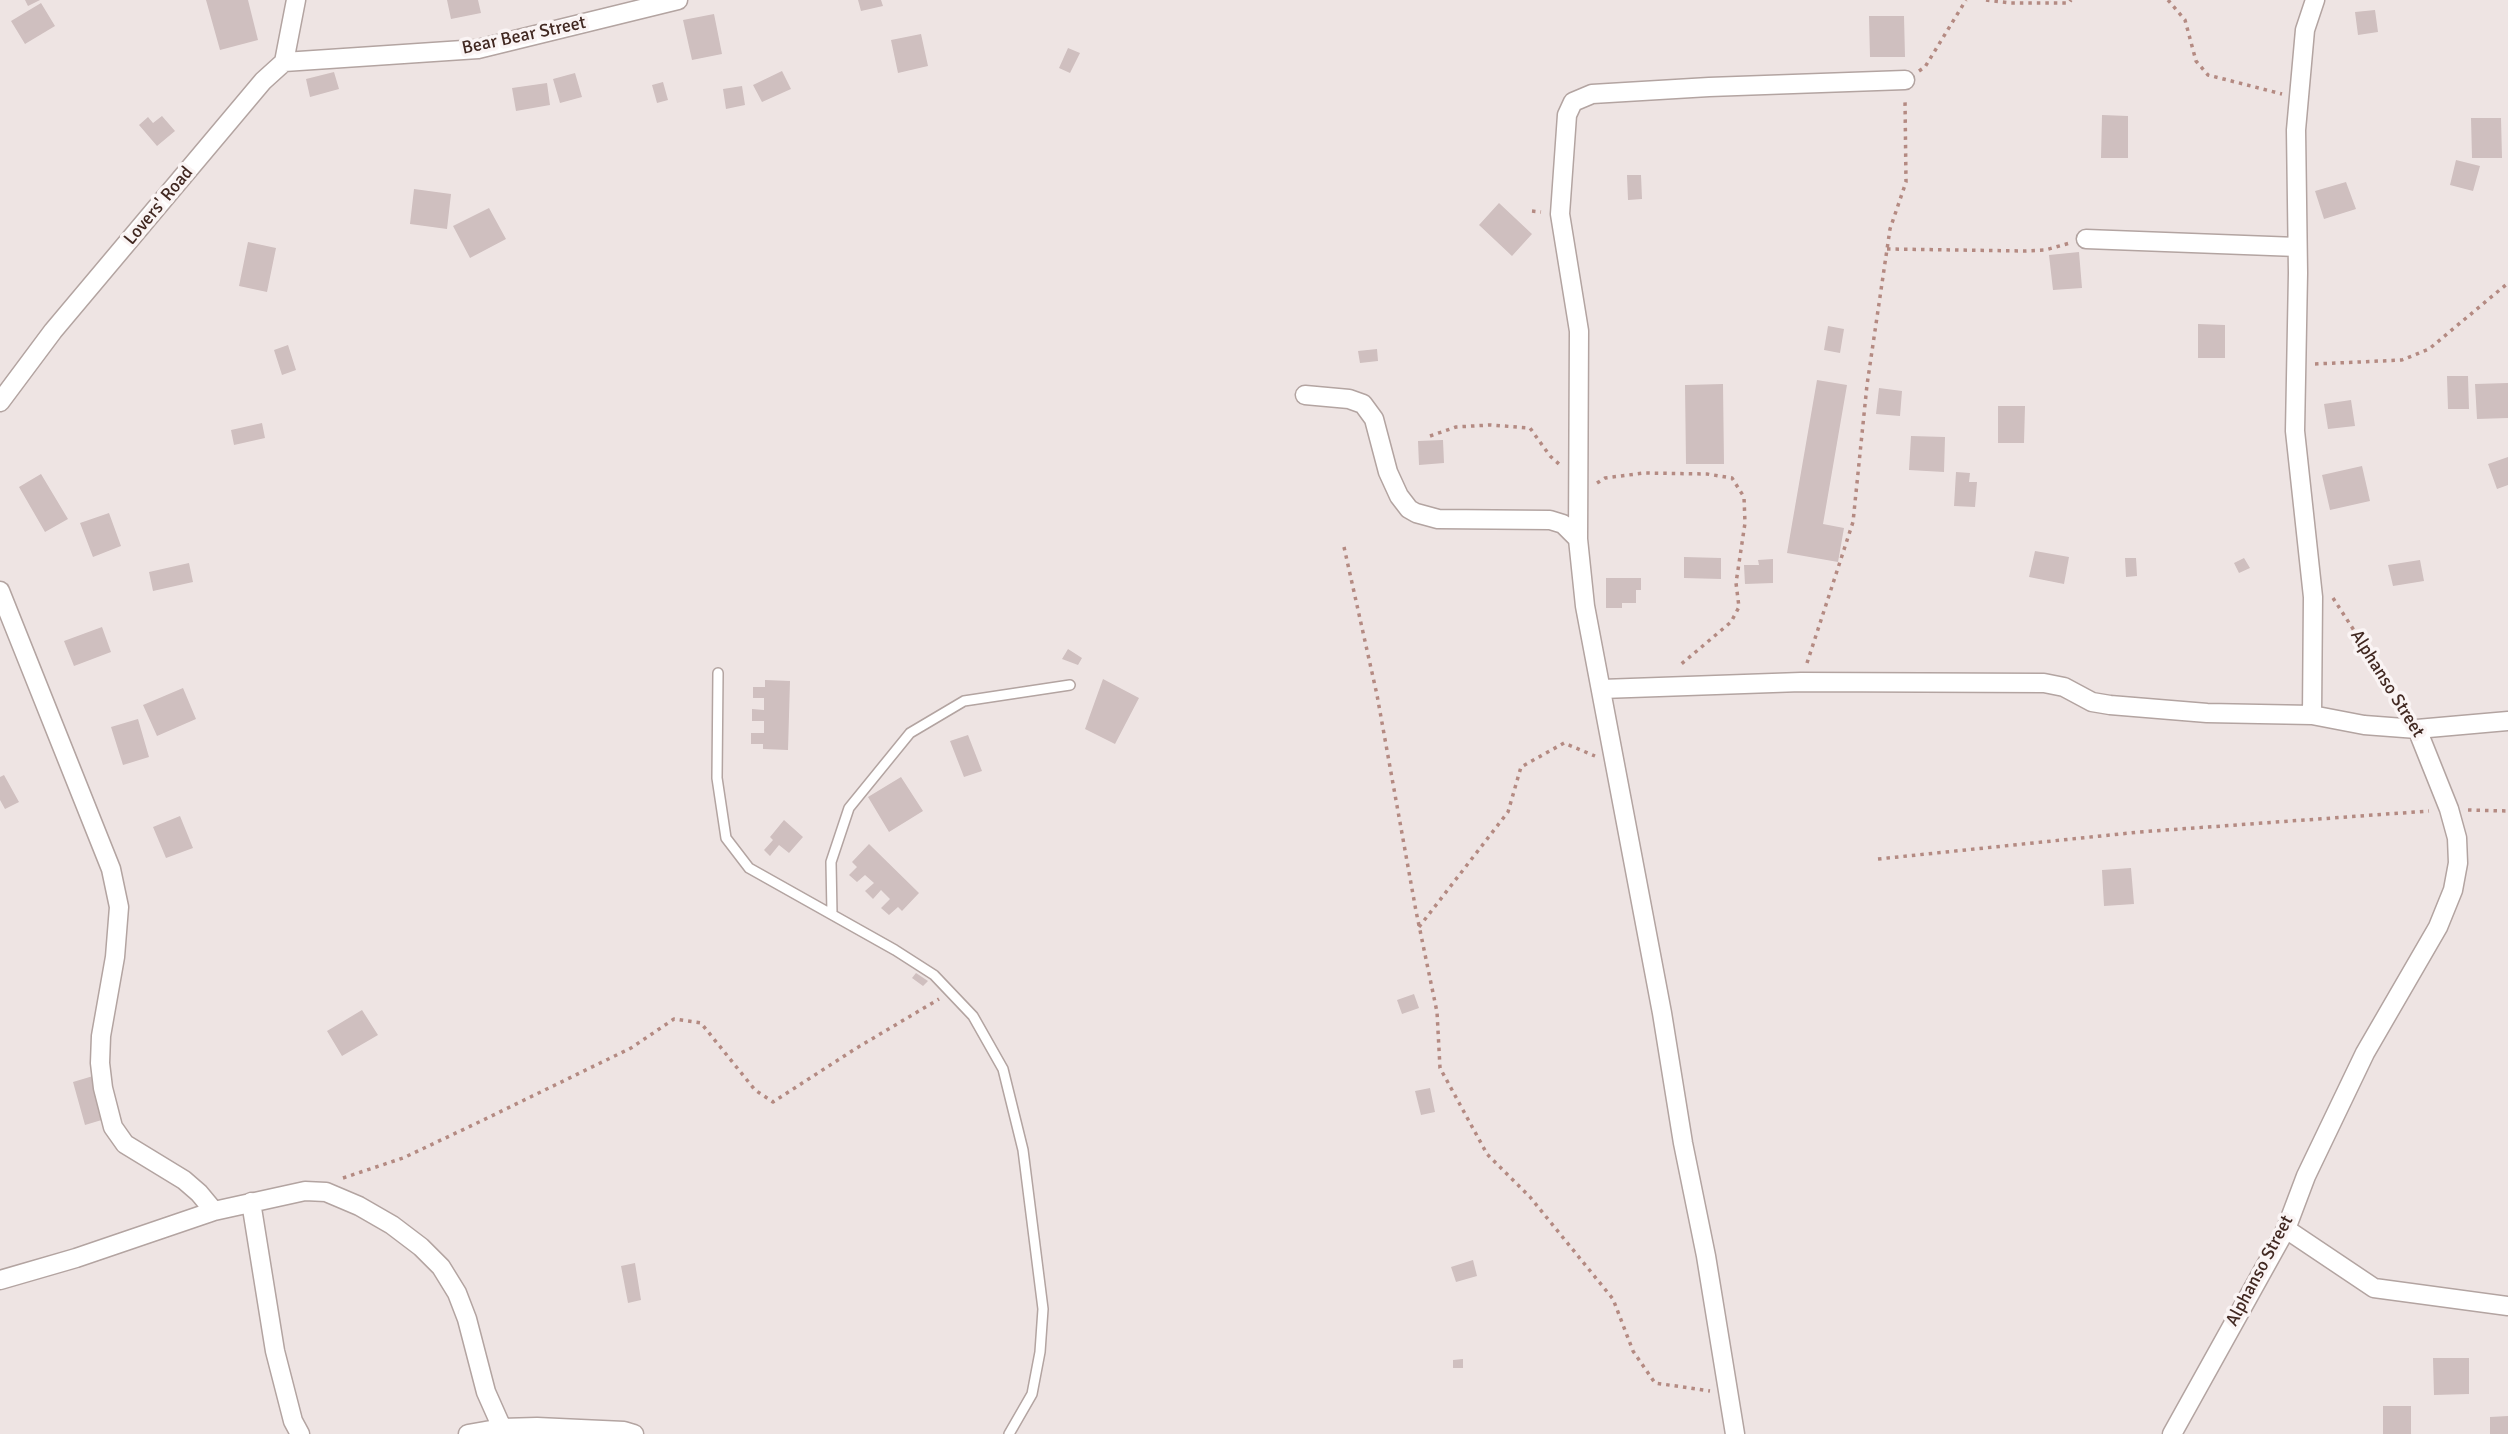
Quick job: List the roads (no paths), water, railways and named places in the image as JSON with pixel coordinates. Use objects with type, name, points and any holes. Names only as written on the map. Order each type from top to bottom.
[{"type":"street","points":[[284,62],[296,0]]},
{"type":"street","name":"Bear Bear Street","points":[[284,62],[478,49],[678,0]]},
{"type":"street","points":[[2312,715],[2314,646],[2310,564],[2296,459],[2296,362],[2298,98],[2305,30],[2315,0]]},
{"type":"street","name":"Lovers' Road","points":[[0,402],[53,331],[263,81],[284,62]]},
{"type":"street","points":[[1735,1434],[1616,765],[1585,606],[1578,539],[1580,331],[1560,214],[1567,115],[1573,102],[1592,94],[1905,80]]},
{"type":"street","points":[[2086,239],[2297,247]]},
{"type":"street","points":[[1305,395],[1349,399],[1363,404],[1374,419],[1388,472],[1399,496],[1409,509],[1416,513],[1438,519],[1550,520],[1563,524],[1578,539]]},
{"type":"street","points":[[0,591],[111,869],[119,907],[115,957],[101,1036],[100,1063],[113,1127],[125,1144],[184,1180],[200,1193],[214,1211]]},
{"type":"street","points":[[1602,689],[1801,682],[2044,683],[2064,687],[2092,702],[2207,713],[2312,715],[2364,725],[2417,729],[2508,721]]},
{"type":"street","name":"Alphanso Street","points":[[2172,1434],[2286,1229],[2306,1176],[2365,1054],[2438,927],[2453,890],[2458,863],[2457,838],[2449,809],[2417,729]]},
{"type":"street","points":[[0,1280],[76,1258],[214,1211],[304,1191],[326,1192],[359,1206],[392,1225],[421,1247],[441,1267],[457,1293],[486,1392],[502,1428]]},
{"type":"street","points":[[251,1202],[275,1351],[293,1420],[300,1434]]},
{"type":"street","points":[[2286,1229],[2374,1288],[2508,1306]]},
{"type":"street","points":[[468,1434],[502,1428],[548,1427],[624,1431],[634,1434]]},
{"type":"lane","points":[[718,673],[717,778],[726,838],[749,868],[895,950],[934,975],[973,1016],[1003,1069],[1023,1150],[1043,1309],[1040,1352],[1032,1394],[1009,1434]]},
{"type":"lane","points":[[832,914],[831,862],[849,808],[910,733],[964,701],[1070,685]]}]
